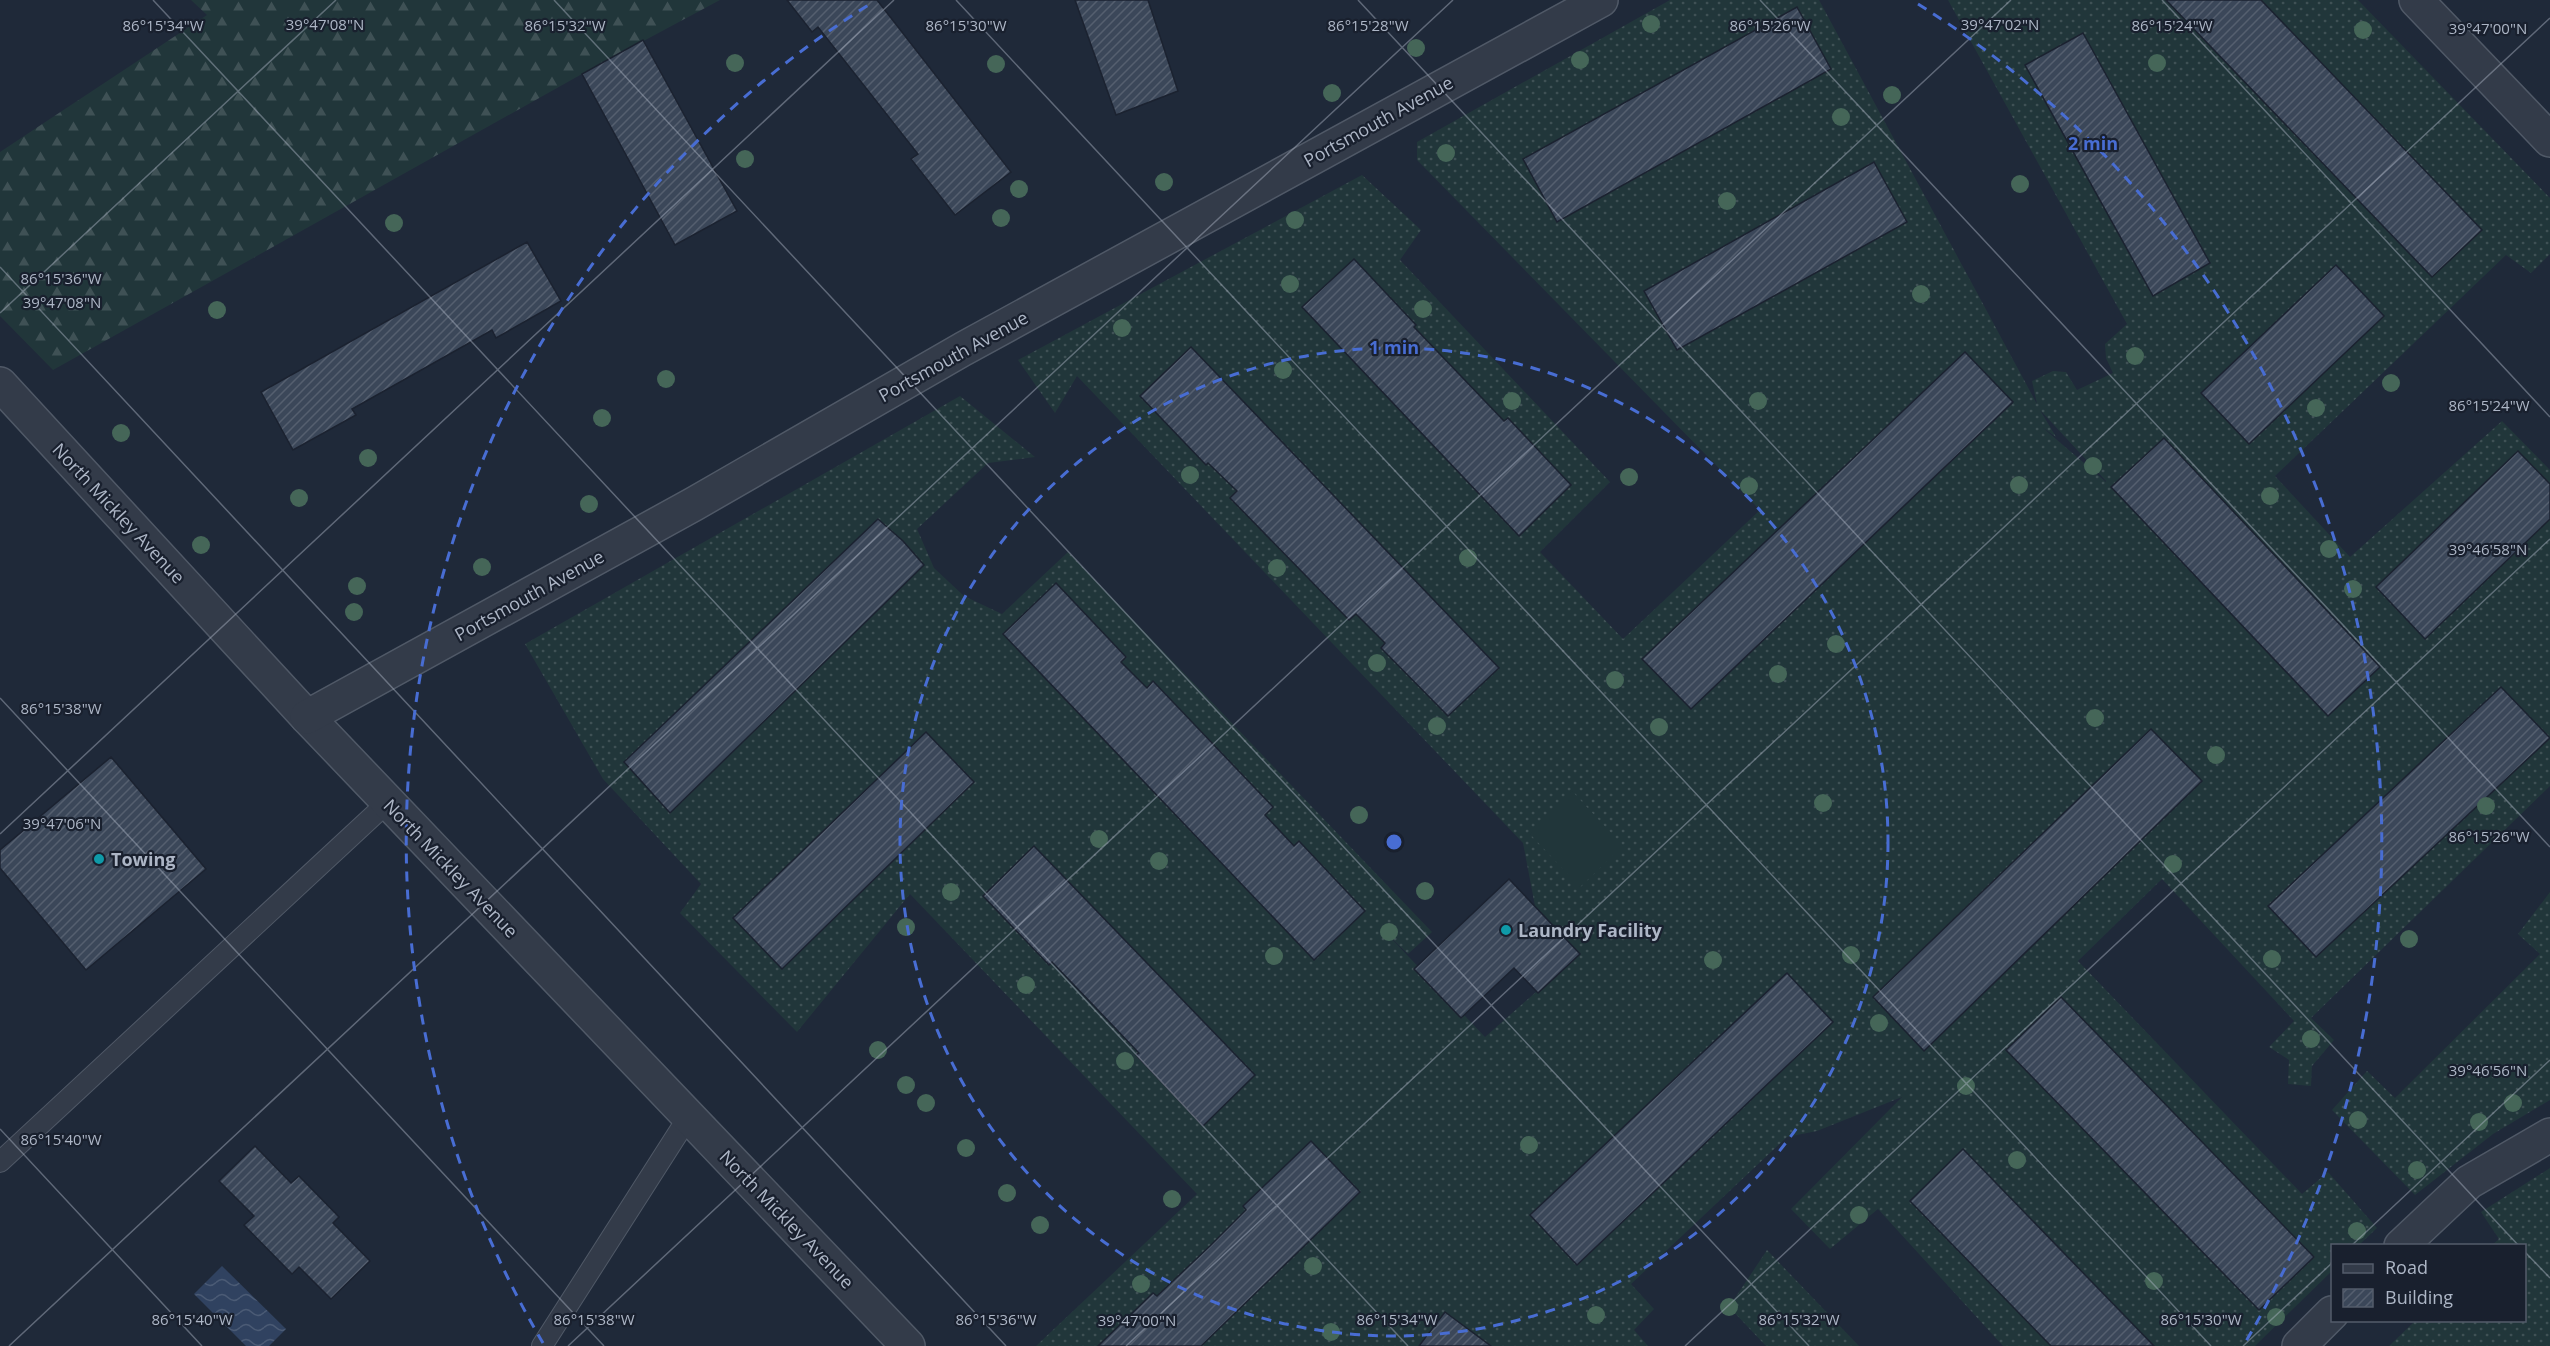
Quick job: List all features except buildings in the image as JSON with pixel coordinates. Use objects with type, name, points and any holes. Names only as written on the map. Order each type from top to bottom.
[{"type":"street","name":"Portsmouth Avenue","points":[[307,717],[694,504],[963,349],[1601,0]]},
{"type":"street","points":[[2416,0],[2550,140]]},
{"type":"street","name":"North Mickley Avenue","points":[[0,384],[307,717],[689,1116],[901,1344]]},
{"type":"street","points":[[2402,1244],[2469,1182],[2550,1135]]},
{"type":"street","points":[[2299,1346],[2331,1313]]},
{"type":"lane","points":[[0,1162],[387,802]]},
{"type":"lane","points":[[542,1346],[689,1116]]},
{"type":"green space","points":[[191,0],[720,0],[582,74],[53,370],[0,316],[0,152],[207,15]]},
{"type":"green space","points":[[1670,0],[1819,0],[2037,404],[2032,381],[2053,371],[2066,372],[2077,390],[2113,373],[2106,358],[2105,344],[2127,324],[1948,0],[2358,0],[2550,198],[2550,254],[2531,273],[2506,255],[2275,476],[2350,557],[2502,421],[2550,470],[2550,786],[2311,1018],[2334,1040],[2312,1066],[2311,1086],[2288,1084],[2289,1060],[2269,1047],[2294,1021],[2162,879],[2078,961],[2302,1194],[2328,1172],[2377,1228],[2360,1244],[2331,1244],[2331,1272],[2255,1346],[2003,1346],[1878,1209],[1830,1249],[1791,1209],[1902,1097],[1817,1131],[1787,1137],[1631,1284],[1654,1309],[1634,1330],[1648,1346],[1036,1346],[1197,1194],[910,894],[797,1032],[680,913],[701,884],[603,779],[525,644],[960,396],[1035,457],[988,463],[917,529],[934,568],[964,596],[1002,614],[1068,552],[1432,932],[1408,954],[1389,936],[1485,1037],[1579,954],[1535,906],[1523,843],[1077,376],[1055,413],[1018,360],[1362,175],[1421,230],[1400,260],[1610,482],[1540,552],[1623,639],[1760,510],[1417,160],[1417,142]],"holes":[[[1965,352],[2013,403],[1691,709],[1643,659]],[[2040,410],[2106,481],[2106,482],[2042,427],[2056,437]],[[2164,438],[2380,667],[2328,716],[2112,487]],[[2151,729],[2201,782],[1924,1051],[1873,997]],[[1786,973],[1833,1022],[1577,1265],[1530,1215]]]},
{"type":"green space","points":[[1572,791],[1623,846],[1580,887],[1530,834]]},
{"type":"green space","points":[[2550,892],[2550,1100],[2493,1134],[2415,1195],[2332,1110],[2367,1071],[2395,1098],[2540,954],[2518,934]]},
{"type":"green space","points":[[2550,1168],[2550,1346],[2389,1346],[2414,1322],[2526,1322],[2526,1244],[2493,1244],[2499,1239],[2481,1212]]},
{"type":"green space","points":[[1767,1250],[1859,1346],[1766,1346],[1729,1307]]},
{"type":"water","points":[[222,1266],[286,1329],[269,1346],[246,1346],[194,1294]]},
{"type":"place","name":"Towing","points":[[99,859]]},
{"type":"place","name":"Laundry Facility","points":[[1506,930]]}]
